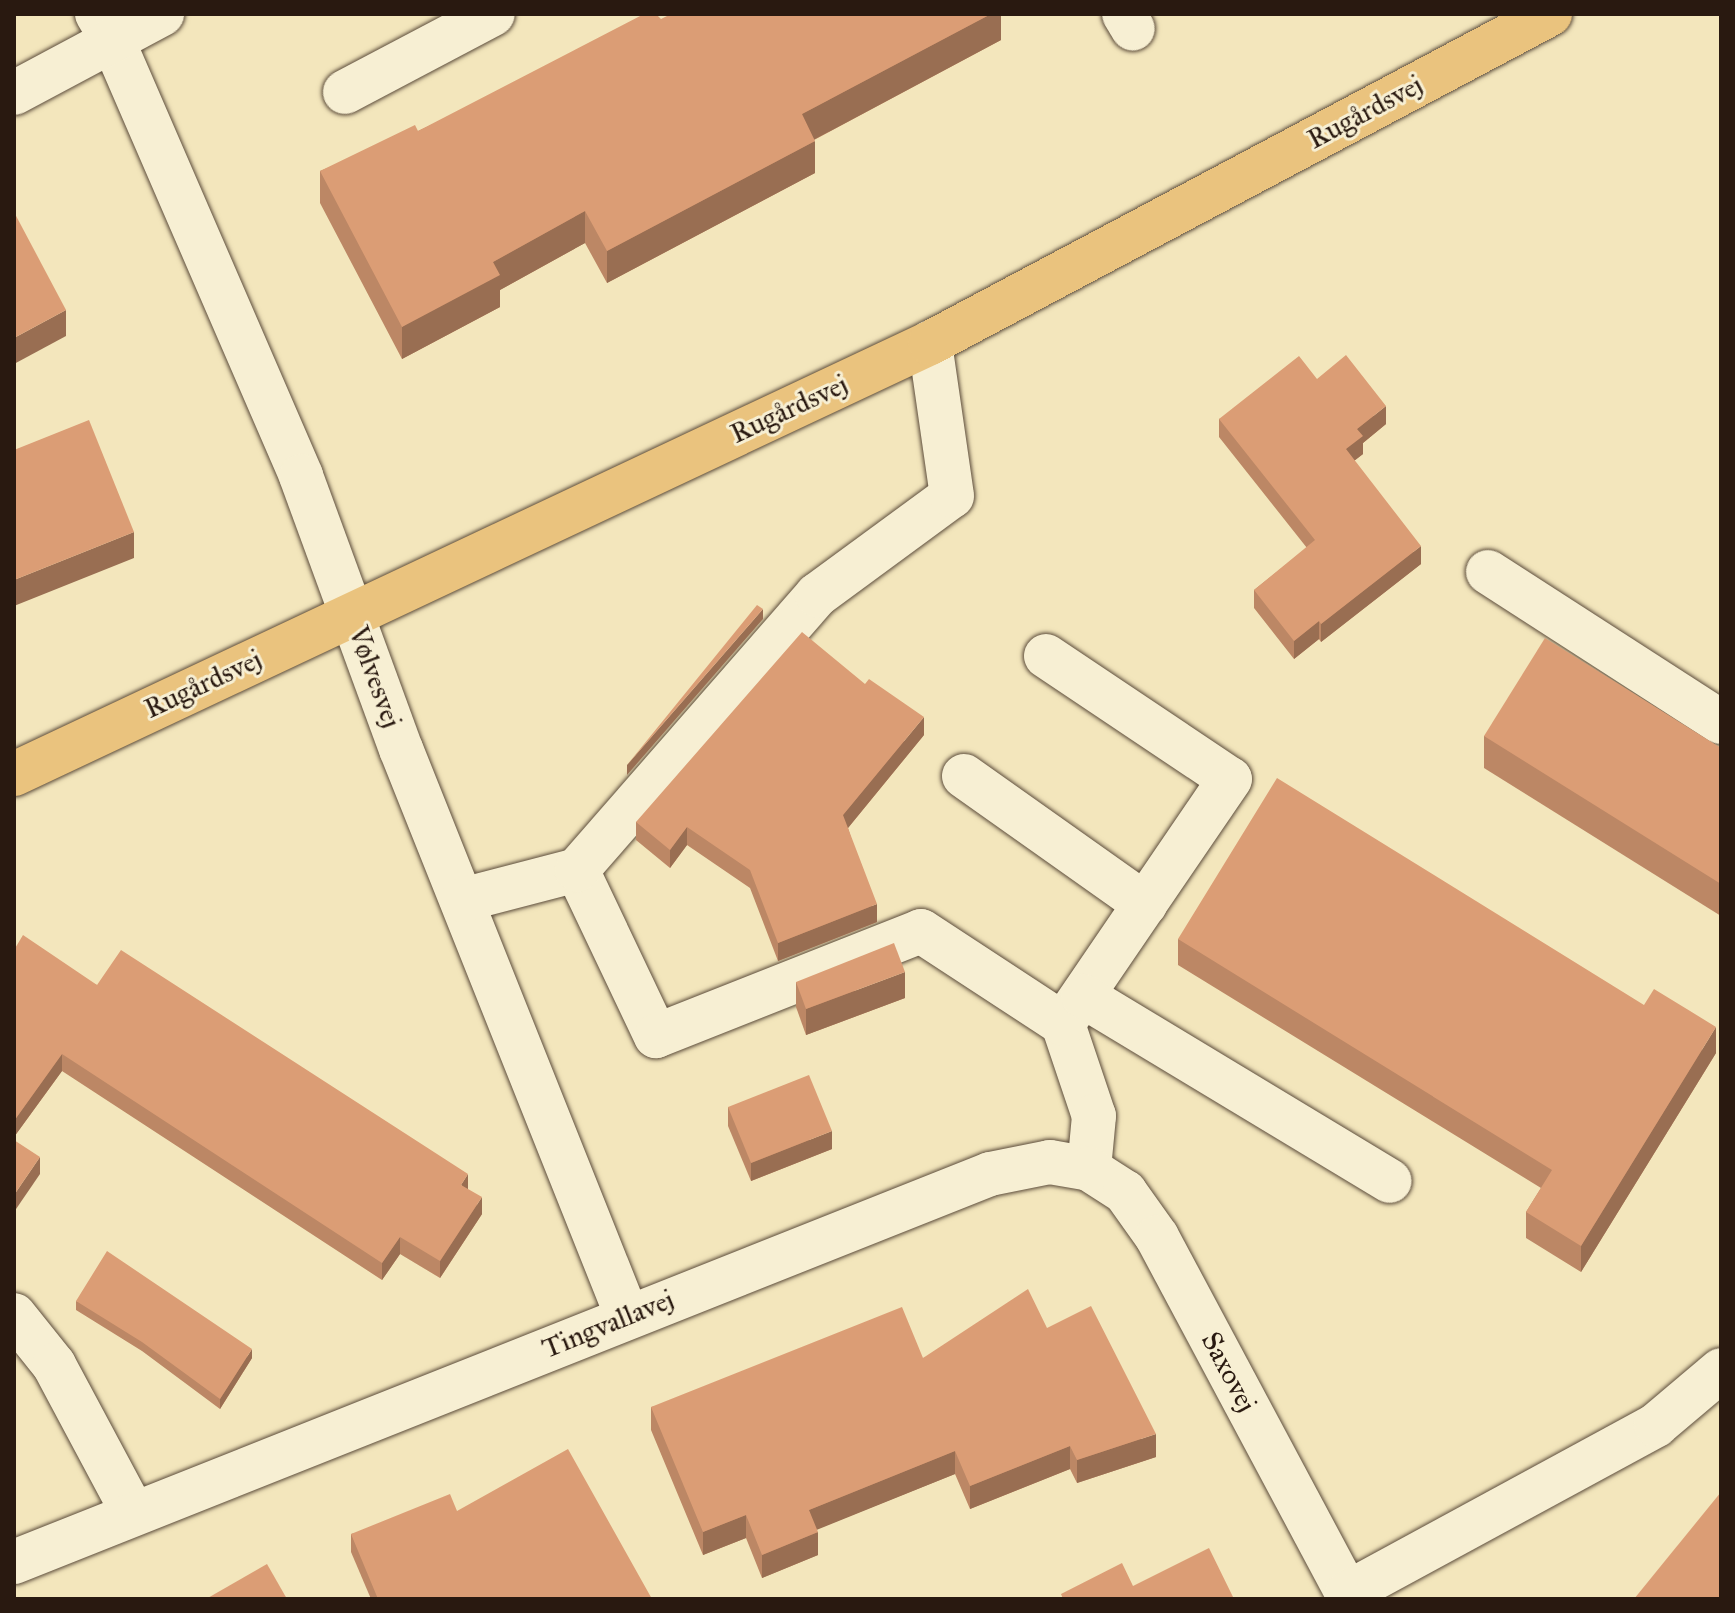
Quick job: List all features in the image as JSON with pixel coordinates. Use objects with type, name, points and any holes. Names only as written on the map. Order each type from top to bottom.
[{"type":"main road","name":"Rugårdsvej","points":[[14,774],[930,343],[1550,14]]},
{"type":"street","points":[[14,93],[105,28],[162,14]]},
{"type":"street","points":[[345,92],[493,14]]},
{"type":"street","name":"Vølvesvej","points":[[105,28],[301,476],[462,900],[627,1316]]},
{"type":"street","points":[[462,900],[577,870],[817,595],[952,496],[930,343]]},
{"type":"street","points":[[1488,572],[1721,722]]},
{"type":"street","points":[[1046,656],[1230,779],[1073,1010],[1094,1116],[1089,1169]]},
{"type":"street","points":[[964,776],[1145,904]]},
{"type":"street","points":[[577,870],[656,1036],[921,931],[1390,1181]]},
{"type":"street","name":"Tingvallavej","points":[[14,1562],[990,1174],[1050,1162],[1089,1169]]},
{"type":"street","name":"Saxovej","points":[[1089,1169],[1125,1192],[1157,1237],[1348,1596],[1656,1425],[1721,1370]]},
{"type":"street","points":[[14,1315],[54,1365],[133,1513]]},
{"type":"building","points":[[644,14],[656,14],[661,19],[671,14],[991,14],[802,114],[815,141],[607,251],[585,211],[493,262],[500,275],[402,327],[320,171],[415,125],[418,131]]},
{"type":"building","points":[[14,212],[66,310],[14,338]]},
{"type":"building","points":[[1346,355],[1386,406],[1357,429],[1363,436],[1346,449],[1421,546],[1321,624],[1319,621],[1294,641],[1254,590],[1315,540],[1219,419],[1299,356],[1317,379]]},
{"type":"building","points":[[89,420],[134,532],[14,580],[14,450]]},
{"type":"building","points":[[757,605],[763,609],[627,765]]},
{"type":"building","points":[[802,632],[865,684],[869,679],[924,717],[843,815],[877,904],[778,943],[750,870],[687,827],[670,850],[636,822]]},
{"type":"building","points":[[1545,638],[1721,748],[1721,884],[1484,736]]},
{"type":"building","points":[[1277,778],[1644,1005],[1654,989],[1716,1027],[1581,1246],[1526,1212],[1552,1170],[1178,939]]},
{"type":"building","points":[[23,935],[97,985],[121,950],[468,1174],[461,1185],[482,1197],[440,1261],[400,1237],[382,1263],[62,1054],[14,1121],[14,950]]},
{"type":"building","points":[[894,943],[905,972],[806,1009],[796,982]]},
{"type":"building","points":[[809,1075],[832,1131],[751,1163],[728,1107]]},
{"type":"building","points":[[14,1140],[40,1157],[14,1195]]},
{"type":"building","points":[[107,1251],[252,1349],[220,1399],[142,1342],[76,1301]]},
{"type":"building","points":[[1028,1289],[1047,1328],[1091,1306],[1156,1434],[1077,1460],[1070,1446],[970,1486],[955,1451],[809,1510],[818,1532],[762,1555],[746,1515],[703,1532],[651,1407],[902,1307],[923,1358]]},
{"type":"building","points":[[568,1449],[652,1599],[378,1599],[351,1534],[450,1494],[457,1511]]},
{"type":"building","points":[[1721,1492],[1721,1599],[1634,1599]]},
{"type":"building","points":[[1209,1548],[1234,1599],[1063,1599],[1061,1594],[1122,1563],[1133,1586]]},
{"type":"building","points":[[267,1564],[287,1599],[206,1599]]}]
